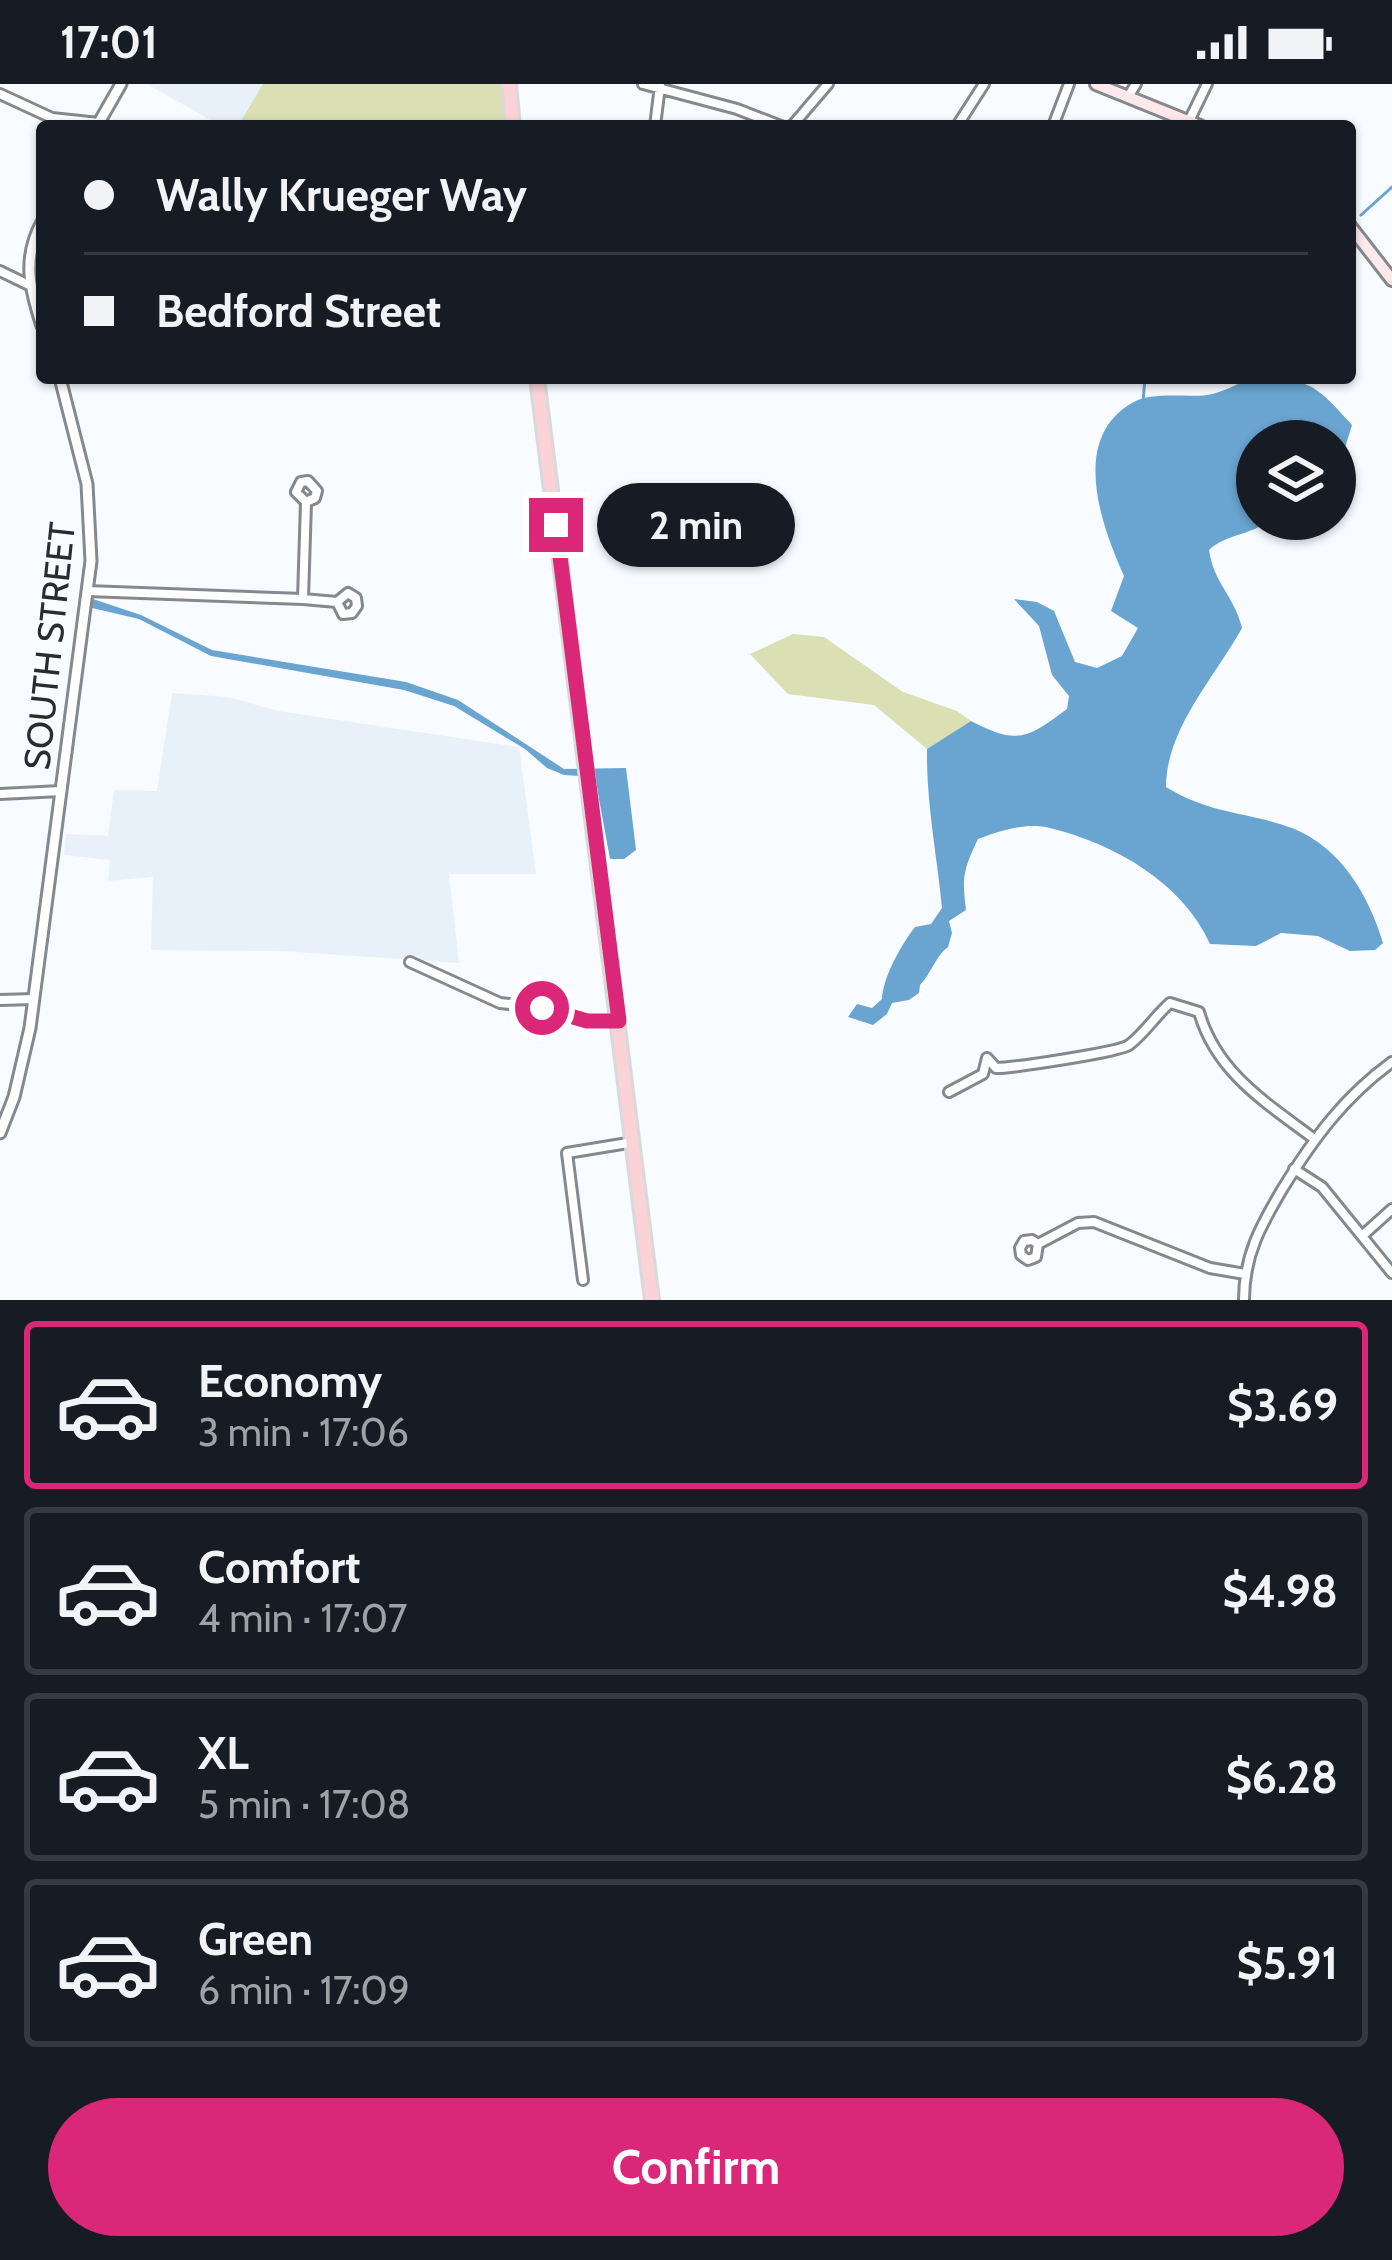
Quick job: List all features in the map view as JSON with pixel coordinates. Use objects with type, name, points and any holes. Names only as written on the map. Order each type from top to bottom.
[{"type":"main road","points":[[509,84],[512,120]]},
{"type":"main road","points":[[1096,84],[1187,120]]},
{"type":"main road","points":[[1356,234],[1392,280]]},
{"type":"main road","points":[[538,384],[652,1300]]},
{"type":"street","points":[[101,120],[122,84]]},
{"type":"street","points":[[643,84],[765,120]]},
{"type":"street","points":[[796,120],[828,84]]},
{"type":"street","points":[[961,120],[984,84]]},
{"type":"street","points":[[1055,120],[1069,84]]},
{"type":"street","points":[[1128,97],[1136,84]]},
{"type":"street","points":[[1196,120],[1207,84]]},
{"type":"street","points":[[656,120],[660,86]]},
{"type":"street","points":[[0,94],[65,120]]},
{"type":"street","points":[[2,271],[21,262],[36,234]]},
{"type":"street","points":[[21,262],[36,304]]},
{"type":"street","points":[[2,271],[31,286]]},
{"type":"street","name":"SOUTH STREET","points":[[0,1133],[14,1097],[34,999],[92,546],[78,438],[62,384]]},
{"type":"street","points":[[303,599],[306,502]]},
{"type":"street","points":[[87,591],[337,602]]},
{"type":"street","points":[[0,794],[61,791]]},
{"type":"street","points":[[410,962],[500,1003],[546,1008],[587,1021],[619,1021]]},
{"type":"street","points":[[0,1000],[34,999]]},
{"type":"street","points":[[949,1092],[983,1074],[987,1058],[996,1068],[1017,1068],[1080,1054],[1118,1052],[1171,1003],[1199,1012],[1228,1069],[1313,1138]]},
{"type":"street","points":[[1244,1300],[1245,1274],[1258,1228],[1294,1168],[1342,1103],[1392,1061]]},
{"type":"street","points":[[583,1280],[567,1153],[634,1142]]},
{"type":"street","points":[[1294,1168],[1322,1187],[1392,1273]]},
{"type":"street","points":[[1362,1236],[1392,1209]]},
{"type":"street","points":[[1038,1244],[1078,1223],[1094,1222],[1210,1268],[1245,1274]]},
{"type":"shaded area","points":[[147,84],[263,84],[242,120],[210,120]]},
{"type":"shaded area","points":[[172,693],[228,697],[278,711],[519,747],[536,874],[449,874],[459,963],[283,951],[151,950],[153,877],[108,881],[110,860],[64,855],[66,834],[108,836],[114,790],[157,791]]},
{"type":"green space","points":[[263,84],[505,84],[507,120],[242,120]]},
{"type":"green space","points":[[793,634],[824,637],[903,692],[957,711],[971,721],[927,749],[874,705],[788,694],[750,654]]},
{"type":"water","points":[[1238,384],[1304,384],[1319,392],[1347,420],[1236,420],[1236,536],[1209,550],[1242,628],[1183,724],[1166,787],[1214,808],[1292,828],[1325,847],[1361,891],[1383,943],[1375,950],[1350,951],[1318,936],[1281,933],[1256,946],[1210,944],[1183,902],[1144,869],[1074,835],[1041,826],[1022,827],[978,839],[965,874],[966,910],[949,921],[948,947],[919,993],[892,1003],[873,1025],[848,1017],[857,1004],[872,1008],[882,999],[889,971],[910,934],[915,927],[931,924],[942,908],[927,749],[971,721],[1000,733],[1021,735],[1067,709],[1069,696],[1052,675],[1039,626],[1014,599],[1037,602],[1054,611],[1075,662],[1097,668],[1122,656],[1138,628],[1111,611],[1124,576],[1107,533],[1096,485],[1101,438],[1113,419],[1140,399],[1213,394]]},
{"type":"water","points":[[93,599],[141,615],[212,650],[406,682],[458,700],[564,769],[626,768],[636,850],[624,859],[610,859],[595,777],[564,775],[547,768],[525,749],[454,706],[404,690],[211,656],[139,619],[92,608]]},
{"type":"waterway","points":[[1361,215],[1392,187]]},
{"type":"waterway","points":[[1143,402],[1144,384]]},
{"type":"route","points":[[542,1008],[587,1021],[619,1021],[556,525]]}]
